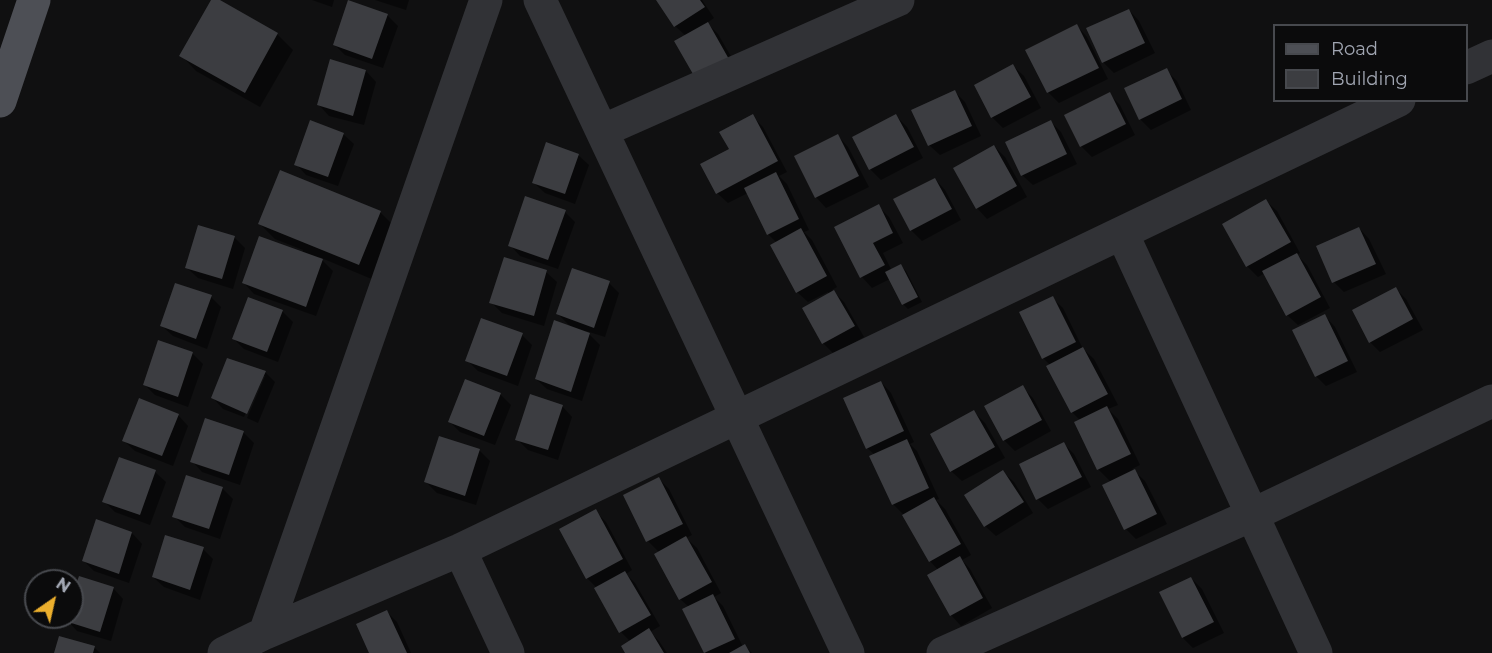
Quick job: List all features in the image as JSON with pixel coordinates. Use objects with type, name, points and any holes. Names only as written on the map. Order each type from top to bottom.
[{"type":"main road","points":[[0,101],[34,0]]},
{"type":"street","points":[[265,633],[486,0]]},
{"type":"street","points":[[540,0],[848,653]]},
{"type":"street","points":[[602,131],[898,0]]},
{"type":"street","points":[[1468,68],[1492,56]]},
{"type":"street","points":[[224,653],[265,633],[460,550],[1395,102]]},
{"type":"street","points":[[1122,233],[1316,653]]},
{"type":"street","points":[[943,653],[1252,515],[1492,401]]},
{"type":"street","points":[[460,550],[508,653]]},
{"type":"building","points":[[211,0],[220,0],[278,33],[245,93],[179,56]]},
{"type":"building","points":[[348,0],[388,14],[372,59],[333,45]]},
{"type":"building","points":[[656,0],[700,0],[705,7],[674,27]]},
{"type":"building","points":[[1129,9],[1145,43],[1102,63],[1086,28]]},
{"type":"building","points":[[708,22],[730,61],[697,81],[674,41]]},
{"type":"building","points":[[1077,24],[1099,68],[1047,93],[1025,50]]},
{"type":"building","points":[[330,59],[366,70],[353,116],[317,105]]},
{"type":"building","points":[[1013,64],[1031,97],[991,118],[974,85]]},
{"type":"building","points":[[1167,68],[1182,99],[1139,120],[1124,88]]},
{"type":"building","points":[[955,90],[972,126],[928,146],[911,110]]},
{"type":"building","points":[[1110,92],[1126,124],[1080,147],[1064,115]]},
{"type":"building","points":[[753,114],[778,161],[716,194],[700,164],[729,149],[719,132]]},
{"type":"building","points":[[896,114],[914,147],[869,170],[852,137]]},
{"type":"building","points":[[310,120],[344,133],[328,177],[294,165]]},
{"type":"building","points":[[1051,120],[1067,154],[1021,176],[1005,142]]},
{"type":"building","points":[[838,134],[859,176],[815,198],[794,156]]},
{"type":"building","points":[[546,142],[579,154],[565,194],[532,183]]},
{"type":"building","points":[[994,145],[1017,186],[976,209],[953,168]]},
{"type":"building","points":[[280,170],[381,211],[359,265],[258,224]]},
{"type":"building","points":[[776,172],[799,219],[767,235],[744,188]]},
{"type":"building","points":[[935,178],[952,209],[910,231],[893,199]]},
{"type":"building","points":[[525,196],[566,210],[548,260],[508,246]]},
{"type":"building","points":[[1266,199],[1291,242],[1246,267],[1222,224]]},
{"type":"building","points":[[879,204],[893,233],[873,243],[885,265],[860,278],[834,227]]},
{"type":"building","points":[[198,225],[235,236],[222,279],[185,268]]},
{"type":"building","points":[[1359,227],[1376,264],[1332,283],[1316,246]]},
{"type":"building","points":[[801,228],[827,276],[796,293],[770,245]]},
{"type":"building","points":[[259,236],[323,259],[306,307],[242,283]]},
{"type":"building","points":[[1297,253],[1321,297],[1286,316],[1262,271]]},
{"type":"building","points":[[504,257],[547,270],[534,316],[489,303]]},
{"type":"building","points":[[901,264],[918,297],[902,305],[885,272]]},
{"type":"building","points":[[572,268],[610,281],[594,328],[556,314]]},
{"type":"building","points":[[175,283],[212,295],[196,339],[160,326]]},
{"type":"building","points":[[1396,287],[1413,319],[1369,343],[1352,310]]},
{"type":"building","points":[[834,290],[855,326],[822,344],[802,308]]},
{"type":"building","points":[[1053,296],[1076,342],[1042,359],[1019,312]]},
{"type":"building","points":[[248,297],[283,310],[267,352],[232,339]]},
{"type":"building","points":[[1325,314],[1348,361],[1315,377],[1292,330]]},
{"type":"building","points":[[481,318],[523,333],[507,376],[465,361]]},
{"type":"building","points":[[554,320],[590,333],[571,392],[535,379]]},
{"type":"building","points":[[158,340],[193,352],[178,397],[143,385]]},
{"type":"building","points":[[1083,347],[1108,394],[1071,413],[1046,366]]},
{"type":"building","points":[[227,358],[266,371],[247,414],[211,398]]},
{"type":"building","points":[[465,379],[501,393],[484,436],[448,422]]},
{"type":"building","points":[[881,381],[904,431],[866,449],[843,398]]},
{"type":"building","points":[[1023,385],[1042,420],[1003,441],[984,406]]},
{"type":"building","points":[[530,394],[563,405],[548,450],[515,440]]},
{"type":"building","points":[[139,398],[179,414],[162,456],[122,441]]},
{"type":"building","points":[[1107,406],[1131,454],[1097,470],[1074,422]]},
{"type":"building","points":[[974,410],[995,447],[950,472],[930,434]]},
{"type":"building","points":[[205,418],[244,431],[229,475],[190,462]]},
{"type":"building","points":[[439,436],[480,449],[465,496],[424,482]]},
{"type":"building","points":[[907,439],[929,488],[892,505],[869,456]]},
{"type":"building","points":[[1064,442],[1082,477],[1036,500],[1019,464]]},
{"type":"building","points":[[119,457],[156,470],[140,515],[102,502]]},
{"type":"building","points":[[1135,469],[1157,514],[1124,530],[1102,485]]},
{"type":"building","points":[[1003,470],[1024,502],[984,527],[964,495]]},
{"type":"building","points":[[186,475],[223,487],[209,529],[172,517]]},
{"type":"building","points":[[659,477],[683,524],[646,542],[623,495]]},
{"type":"building","points":[[934,497],[961,544],[929,562],[902,515]]},
{"type":"building","points":[[596,509],[623,559],[586,579],[559,529]]},
{"type":"building","points":[[96,519],[132,532],[119,574],[82,561]]},
{"type":"building","points":[[165,535],[204,547],[190,590],[152,577]]},
{"type":"building","points":[[686,536],[712,582],[679,600],[654,554]]},
{"type":"building","points":[[960,556],[983,598],[950,616],[927,575]]},
{"type":"building","points":[[625,571],[651,615],[619,633],[594,588]]},
{"type":"building","points":[[1191,577],[1214,622],[1182,638],[1159,592]]},
{"type":"building","points":[[84,578],[114,587],[100,632],[84,627]]},
{"type":"building","points":[[713,594],[735,639],[704,653],[682,609]]},
{"type":"building","points":[[387,610],[407,653],[369,653],[356,624]]},
{"type":"building","points":[[649,628],[664,653],[625,653],[621,646]]},
{"type":"building","points":[[59,636],[95,646],[93,653],[54,653]]},
{"type":"building","points":[[745,644],[750,653],[729,653]]}]
